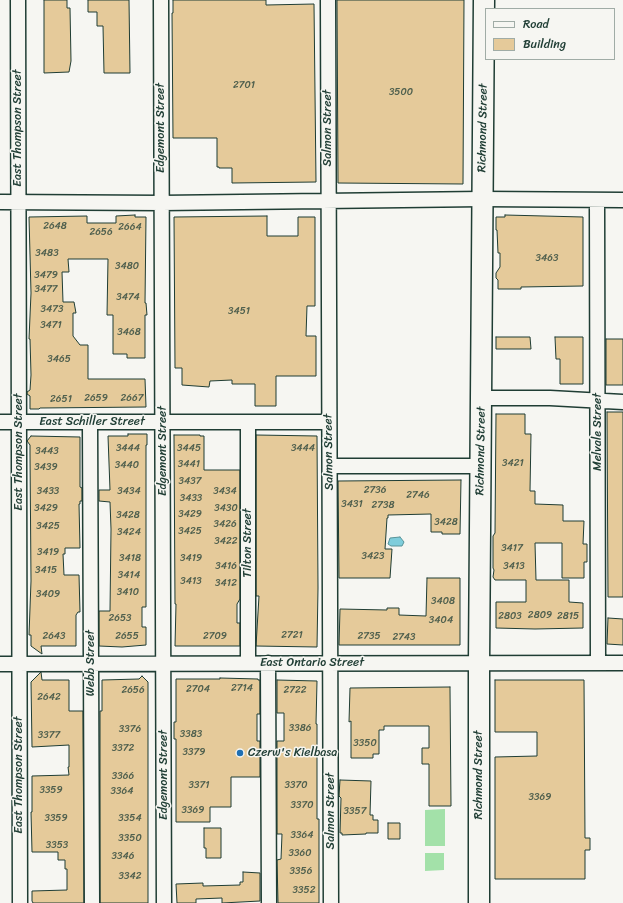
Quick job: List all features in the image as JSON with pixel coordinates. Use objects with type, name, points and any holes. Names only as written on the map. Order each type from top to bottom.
[{"type":"main road","name":"Richmond Street","points":[[479,903],[480,466],[482,398],[484,0]]},
{"type":"street","name":"East Thompson Street","points":[[18,0],[18,664],[20,903]]},
{"type":"street","name":"Edgemont Street","points":[[161,0],[164,903]]},
{"type":"street","name":"Salmon Street","points":[[328,0],[331,903]]},
{"type":"street","name":"Melvale Street","points":[[597,200],[598,663]]},
{"type":"street","points":[[0,202],[162,203],[623,200]]},
{"type":"street","points":[[482,398],[550,398],[598,402],[623,402]]},
{"type":"street","name":"East Schiller Street","points":[[0,422],[329,422]]},
{"type":"street","name":"Tilton Street","points":[[248,422],[248,663]]},
{"type":"street","name":"Webb Street","points":[[90,423],[92,903]]},
{"type":"street","points":[[330,466],[480,466]]},
{"type":"street","name":"East Ontario Street","points":[[0,664],[479,662],[623,663]]},
{"type":"street","points":[[268,663],[268,903]]},
{"type":"green space","points":[[445,809],[445,846],[425,846],[425,810]]},
{"type":"green space","points":[[425,853],[444,853],[444,870],[425,871]]},
{"type":"water","points":[[400,537],[404,542],[402,546],[391,546],[388,544],[390,538]]},
{"type":"building","points":[[44,0],[67,0],[67,8],[70,8],[71,61],[69,72],[44,73]]},
{"type":"building","points":[[88,0],[129,0],[130,73],[104,73],[103,26],[97,26],[97,12],[88,12]]},
{"type":"building","points":[[173,0],[266,0],[266,5],[314,4],[316,182],[232,183],[232,168],[217,167],[217,138],[173,138]]},
{"type":"building","points":[[337,0],[464,0],[463,184],[338,183]]},
{"type":"building","points":[[135,215],[135,217],[146,217],[145,303],[147,315],[145,315],[145,358],[127,358],[127,354],[113,354],[113,315],[107,315],[108,259],[68,259],[69,272],[62,272],[63,302],[74,302],[76,313],[73,313],[73,336],[80,345],[88,345],[88,379],[145,379],[146,407],[30,409],[30,396],[27,394],[30,390],[31,375],[29,339],[31,293],[29,217],[87,216],[87,223],[116,223],[116,216]]},
{"type":"building","points":[[505,215],[583,217],[583,286],[498,289],[496,273],[500,267],[500,253],[498,253],[496,217],[505,217]]},
{"type":"building","points":[[267,216],[267,236],[298,236],[298,217],[315,217],[315,306],[307,306],[306,336],[316,336],[316,376],[276,376],[276,406],[255,406],[255,384],[232,384],[232,380],[210,381],[209,387],[182,385],[182,368],[175,368],[174,217]]},
{"type":"building","points":[[496,337],[530,337],[531,349],[496,349]]},
{"type":"building","points":[[555,337],[583,337],[583,384],[560,384],[560,359],[556,359]]},
{"type":"building","points":[[606,339],[623,339],[623,385],[606,385]]},
{"type":"building","points":[[607,412],[623,412],[623,597],[608,597]]},
{"type":"building","points":[[496,414],[525,414],[525,434],[531,434],[530,491],[535,491],[535,504],[563,505],[563,521],[584,521],[583,544],[587,544],[587,562],[584,562],[584,578],[562,578],[562,543],[535,543],[536,580],[569,580],[569,602],[583,603],[583,628],[496,628],[496,602],[526,602],[526,580],[495,580],[493,577]]},
{"type":"building","points":[[128,434],[147,434],[146,607],[142,607],[142,627],[146,627],[146,645],[122,647],[99,646],[99,611],[110,611],[111,529],[110,502],[99,501],[99,490],[110,490],[108,436],[128,436]]},
{"type":"building","points":[[174,435],[204,436],[204,470],[240,470],[240,599],[237,604],[237,623],[240,623],[240,646],[175,646]]},
{"type":"building","points":[[256,435],[317,436],[317,647],[256,646],[259,596],[256,596]]},
{"type":"building","points":[[31,436],[80,437],[80,487],[82,488],[82,501],[80,501],[79,504],[80,548],[65,548],[65,554],[63,554],[64,575],[79,575],[80,612],[76,615],[76,646],[41,646],[42,654],[31,646],[31,635],[29,635],[31,581],[30,445],[27,441]]},
{"type":"building","points":[[461,480],[460,534],[442,534],[442,532],[431,532],[431,514],[388,515],[385,549],[392,549],[390,578],[339,578],[338,481]]},
{"type":"building","points":[[427,578],[460,578],[460,645],[339,645],[340,609],[387,610],[387,608],[399,608],[399,615],[426,616]]},
{"type":"building","points":[[608,618],[623,619],[623,645],[607,644]]},
{"type":"building","points":[[41,672],[42,680],[69,680],[69,711],[83,711],[84,903],[33,903],[32,901],[32,891],[67,890],[67,869],[65,869],[65,860],[58,860],[58,852],[32,852],[32,776],[69,775],[69,745],[32,747],[31,682]]},
{"type":"building","points":[[142,676],[148,682],[148,903],[100,903],[100,711],[102,711],[102,680],[139,679]]},
{"type":"building","points":[[220,678],[260,680],[260,714],[257,714],[257,741],[260,741],[260,777],[231,777],[231,807],[210,807],[210,822],[176,822],[176,739],[174,739],[174,722],[176,722],[176,679]]},
{"type":"building","points":[[277,680],[317,681],[316,724],[317,819],[319,819],[319,903],[278,903],[277,860],[281,859],[282,834],[277,834],[277,741],[284,741],[284,713],[277,713]]},
{"type":"building","points":[[495,680],[584,680],[585,838],[590,838],[590,850],[585,850],[585,879],[495,879],[495,757],[537,756],[537,732],[495,732]]},
{"type":"building","points":[[450,687],[451,806],[429,806],[429,764],[422,764],[422,748],[429,748],[429,726],[384,726],[384,730],[379,730],[379,754],[373,754],[373,758],[351,758],[351,721],[349,722],[350,688]]},
{"type":"building","points":[[340,780],[371,781],[370,815],[373,815],[373,820],[378,820],[378,833],[342,835],[342,833],[340,833]]},
{"type":"building","points":[[388,823],[400,823],[400,839],[388,839]]},
{"type":"building","points":[[204,828],[221,828],[221,858],[206,858],[206,848],[204,848]]},
{"type":"building","points":[[243,872],[260,873],[260,901],[222,903],[222,898],[196,899],[196,903],[177,903],[176,884],[203,883],[203,886],[240,885],[240,882],[243,882]]},
{"type":"place","name":"Czerw's Kielbasa","points":[[240,753]]}]
